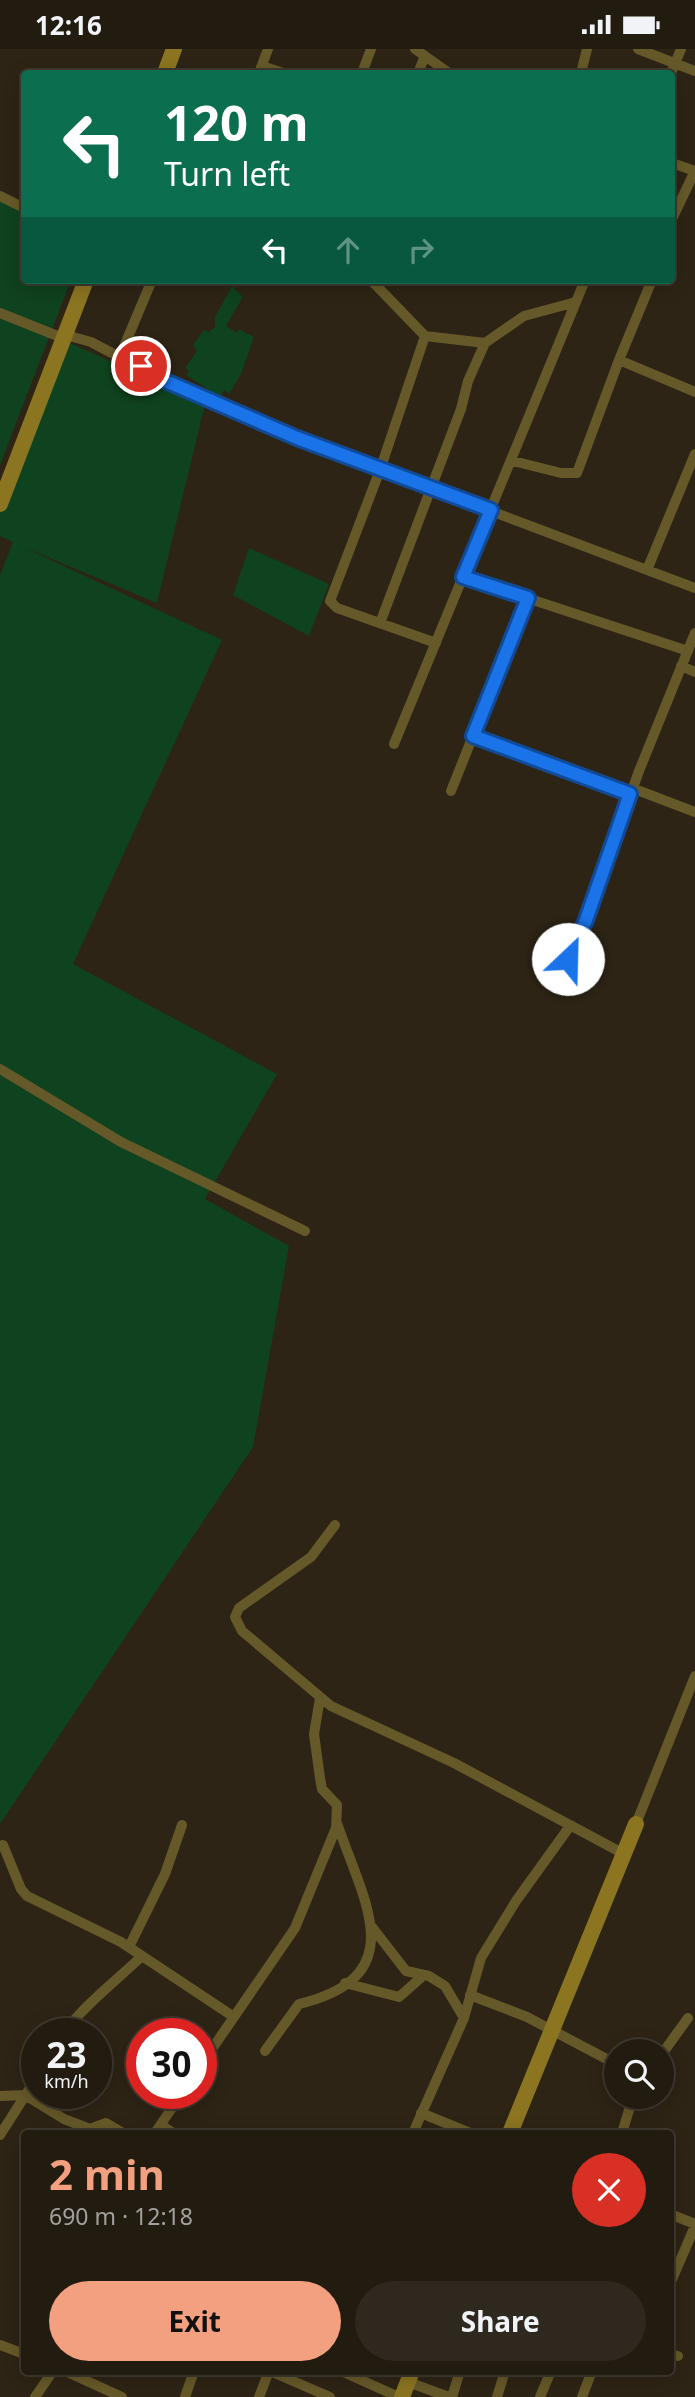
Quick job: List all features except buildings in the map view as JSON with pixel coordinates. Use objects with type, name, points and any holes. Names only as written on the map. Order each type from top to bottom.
[{"type":"street","points":[[166,70],[174,49]]},
{"type":"street","points":[[260,70],[268,49]]},
{"type":"street","points":[[363,70],[371,49]]},
{"type":"street","points":[[582,70],[587,49]]},
{"type":"street","points":[[638,49],[673,69],[695,71]]},
{"type":"street","points":[[673,69],[681,49]]},
{"type":"street","points":[[420,53],[445,70]]},
{"type":"street","points":[[675,164],[695,171],[675,213]]},
{"type":"street","points":[[0,196],[21,206]]},
{"type":"street","points":[[0,504],[85,284]]},
{"type":"street","points":[[120,356],[150,284]]},
{"type":"street","points":[[375,284],[425,335],[485,343]]},
{"type":"street","points":[[394,744],[513,461],[583,284]]},
{"type":"street","points":[[513,461],[561,473],[577,473],[650,284]]},
{"type":"street","points":[[380,623],[461,409],[468,381],[485,343],[524,316],[576,302]]},
{"type":"street","points":[[0,313],[120,356],[161,379],[255,421],[695,588]]},
{"type":"street","points":[[425,335],[380,470],[330,596],[337,608],[436,643]]},
{"type":"street","points":[[619,360],[695,392]]},
{"type":"street","points":[[647,570],[695,454]]},
{"type":"street","points":[[463,577],[688,650]]},
{"type":"street","points":[[451,791],[528,598]]},
{"type":"street","points":[[568,959],[586,920],[631,791],[695,633]]},
{"type":"street","points":[[681,666],[695,672]]},
{"type":"street","points":[[473,736],[695,812]]},
{"type":"street","points":[[0,1069],[121,1142],[305,1231]]},
{"type":"street","points":[[335,1525],[311,1557],[239,1608],[235,1616],[243,1632],[320,1698],[343,1713],[454,1763],[624,1854]]},
{"type":"street","points":[[511,2130],[695,1676]]},
{"type":"street","points":[[320,1698],[314,1734],[322,1789],[337,1805],[337,1823],[372,1927],[406,1971],[424,1975],[444,1986],[464,2018]]},
{"type":"street","points":[[217,2042],[295,1928],[337,1823]]},
{"type":"street","points":[[129,1947],[165,1874],[182,1825]]},
{"type":"street","points":[[415,2130],[464,2018],[481,1958],[570,1826]]},
{"type":"street","points":[[3,1845],[21,1889],[27,1896],[129,1947],[234,2017]]},
{"type":"street","points":[[265,2051],[299,2004],[323,1998],[362,1971],[371,1954],[372,1927]]},
{"type":"street","points":[[76,2018],[142,1956]]},
{"type":"street","points":[[345,1983],[399,1997],[424,1975]]},
{"type":"street","points":[[470,1995],[552,2029],[604,2057]]},
{"type":"street","points":[[673,2039],[688,2018]]},
{"type":"street","points":[[0,2096],[21,2095]]},
{"type":"street","points":[[0,2135],[21,2101]]},
{"type":"street","points":[[49,2109],[79,2126],[90,2129],[106,2123],[118,2130]]},
{"type":"street","points":[[158,2129],[171,2109]]},
{"type":"street","points":[[623,2130],[629,2109]]},
{"type":"street","points":[[421,2113],[461,2130]]},
{"type":"street","points":[[674,2216],[695,2225],[674,2275]]},
{"type":"street","points":[[0,2345],[21,2353]]},
{"type":"street","points":[[35,2397],[50,2375]]},
{"type":"street","points":[[72,2375],[107,2394],[122,2397]]},
{"type":"street","points":[[185,2397],[193,2375]]},
{"type":"street","points":[[260,2397],[268,2375]]},
{"type":"street","points":[[279,2375],[330,2397]]},
{"type":"street","points":[[357,2375],[450,2397],[458,2375]]},
{"type":"street","points":[[497,2397],[504,2375]]},
{"type":"street","points":[[540,2397],[549,2375]]},
{"type":"street","points":[[582,2397],[590,2375]]},
{"type":"green space","points":[[0,199],[21,210],[21,284],[69,284],[0,465]]},
{"type":"green space","points":[[232,286],[243,297],[226,326],[237,333],[239,329],[254,337],[241,374],[229,394],[224,390],[220,397],[186,375],[189,371],[185,368],[197,351],[193,345],[204,330],[209,332],[215,327],[215,317]]},
{"type":"green space","points":[[70,343],[205,404],[157,603],[21,546],[222,640],[73,964],[277,1074],[205,1199],[289,1246],[253,1447],[0,1824],[0,575],[13,542],[0,536],[0,505]]},
{"type":"green space","points":[[249,548],[329,584],[309,636],[233,595]]},
{"type":"route","points":[[141,366],[161,379],[255,421],[491,510],[463,577],[528,598],[473,736],[630,794],[586,920],[568,959]]}]
